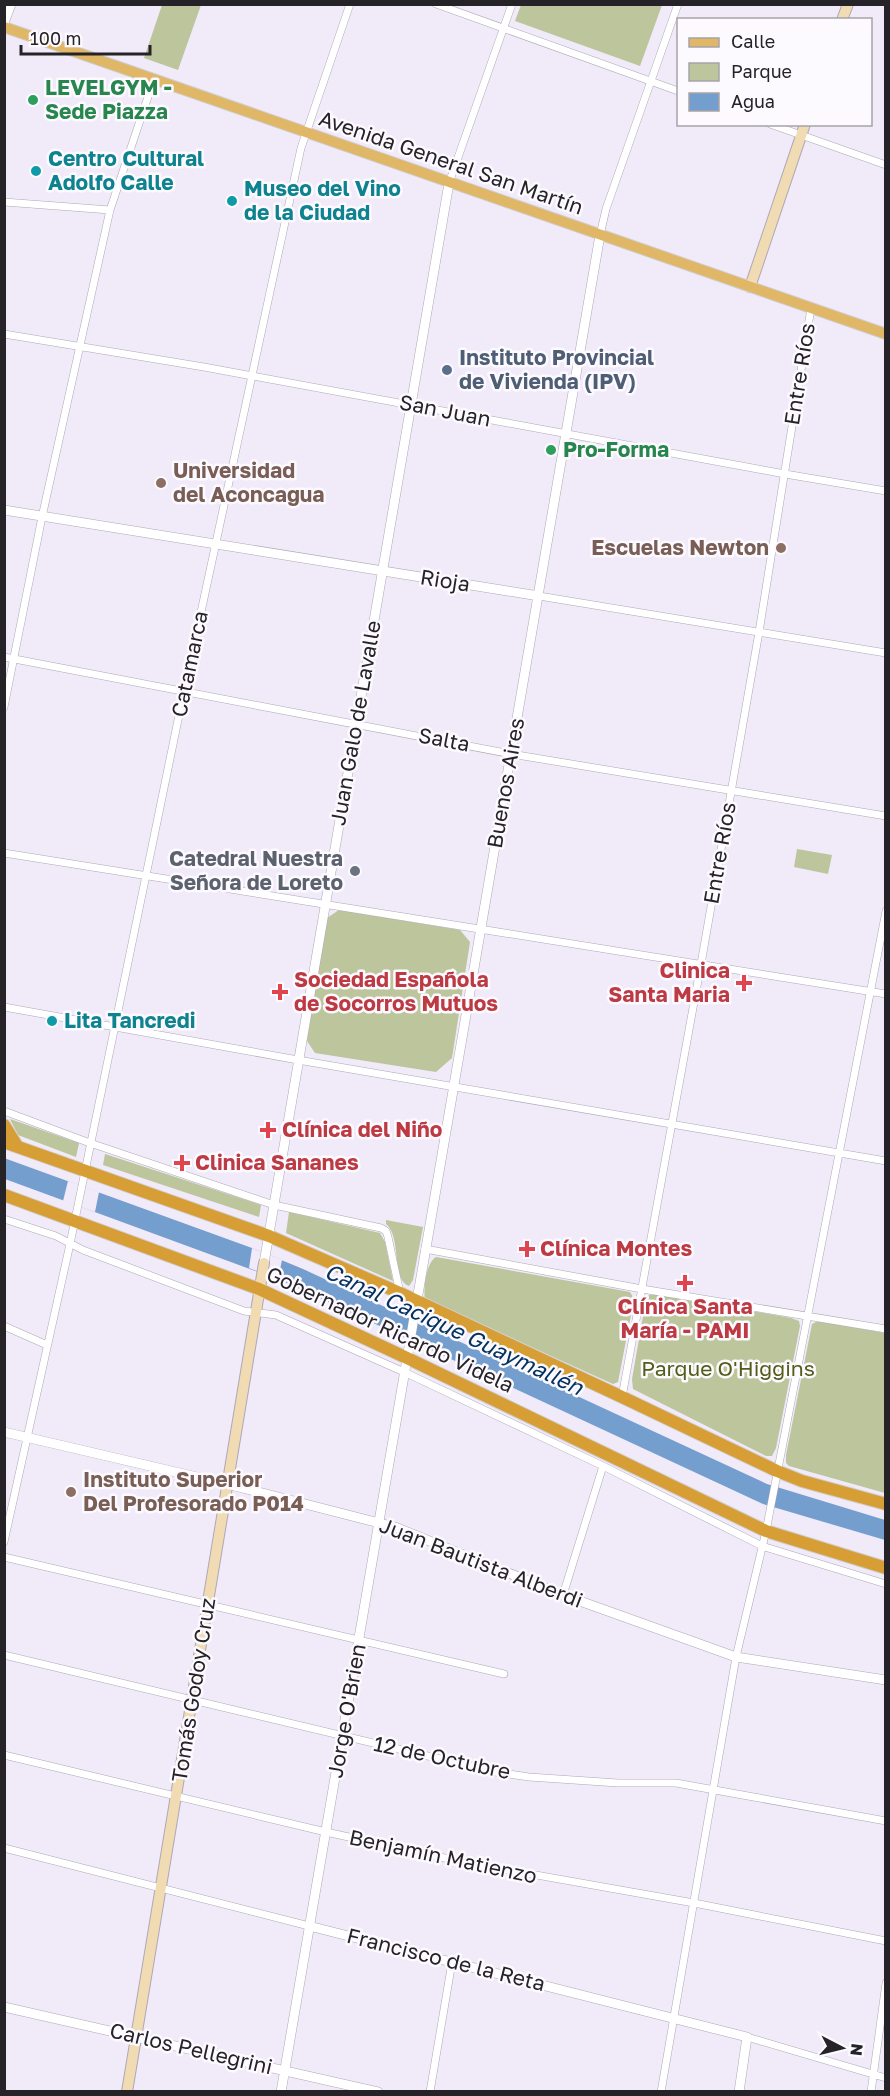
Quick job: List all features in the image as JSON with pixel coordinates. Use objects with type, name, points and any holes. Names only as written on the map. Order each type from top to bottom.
[{"type":"highway","points":[[4,1125],[17,1146]]},
{"type":"highway","name":"Gobernador Ricardo Videla","points":[[4,1142],[269,1236],[400,1293],[777,1471],[802,1481],[885,1504]]},
{"type":"highway","name":"Gobernador Ricardo Videla","points":[[4,1195],[259,1289],[766,1531],[885,1568]]},
{"type":"main road","name":"Avenida General San Martín","points":[[4,25],[305,133],[885,334]]},
{"type":"main road","points":[[750,287],[804,126]]},
{"type":"main road","name":"Tomás Godoy Cruz","points":[[127,2091],[264,1263]]},
{"type":"street","points":[[4,25],[11,4]]},
{"type":"street","name":"Catamarca","points":[[4,1542],[70,1244],[145,875],[305,133],[350,4]]},
{"type":"street","points":[[436,4],[677,91]]},
{"type":"street","points":[[449,183],[513,4]]},
{"type":"street","points":[[600,235],[606,209],[678,4]]},
{"type":"street","points":[[4,708],[42,517],[110,210],[154,79]]},
{"type":"street","points":[[775,126],[885,165]]},
{"type":"street","name":"Juan Galo de Lavalle","points":[[264,1263],[449,183]]},
{"type":"street","points":[[4,202],[110,210]]},
{"type":"street","name":"Buenos Aires","points":[[411,1330],[600,235]]},
{"type":"street","name":"Entre Ríos","points":[[622,1397],[759,632],[811,308]]},
{"type":"street","name":"San Juan","points":[[4,334],[252,375],[885,491]]},
{"type":"street","name":"Rioja","points":[[4,510],[885,652]]},
{"type":"street","name":"Salta","points":[[4,657],[511,754],[885,816]]},
{"type":"street","points":[[4,853],[885,993]]},
{"type":"street","points":[[661,2091],[736,1657],[766,1531],[885,911]]},
{"type":"street","points":[[4,1007],[885,1161]]},
{"type":"street","points":[[4,1111],[90,1143],[274,1205],[383,1229],[388,1237],[400,1293]]},
{"type":"street","points":[[4,1219],[56,1236],[70,1244],[244,1311],[276,1315],[404,1372],[603,1466],[762,1546],[885,1584]]},
{"type":"street","points":[[425,1249],[885,1329]]},
{"type":"street","points":[[4,1326],[47,1345]]},
{"type":"street","name":"Jorge O'Brien","points":[[281,2091],[411,1330]]},
{"type":"street","name":"Juan Bautista Alberdi","points":[[4,1432],[379,1522],[563,1595],[736,1657],[885,1680]]},
{"type":"street","points":[[563,1595],[603,1466]]},
{"type":"street","points":[[4,1557],[504,1674]]},
{"type":"street","name":"12 de Octubre","points":[[4,1655],[495,1772],[618,1784],[676,1783],[885,1821]]},
{"type":"street","name":"Benjamín Matienzo","points":[[4,1755],[326,1832],[463,1862],[885,1941]]},
{"type":"street","name":"Francisco de la Reta","points":[[4,1848],[747,2037],[885,2078]]},
{"type":"street","points":[[430,2091],[452,1962]]},
{"type":"street","points":[[871,2091],[885,1983]]},
{"type":"street","name":"Carlos Pellegrini","points":[[4,2007],[378,2091]]},
{"type":"street","points":[[739,2091],[747,2037]]},
{"type":"green space","points":[[521,4],[662,5],[640,66],[515,21]]},
{"type":"green space","points":[[162,5],[201,5],[178,70],[144,58]]},
{"type":"green space","points":[[797,849],[832,855],[828,874],[794,867]]},
{"type":"green space","points":[[339,910],[460,930],[470,942],[452,1058],[436,1072],[315,1053],[307,1041],[327,918]]},
{"type":"green space","points":[[10,1119],[79,1143],[76,1157],[18,1135]]},
{"type":"green space","points":[[105,1154],[261,1205],[259,1217],[103,1165]]},
{"type":"green space","points":[[289,1212],[380,1233],[385,1242],[393,1281],[286,1233]]},
{"type":"green space","points":[[386,1220],[423,1227],[413,1280],[409,1286],[400,1276],[394,1238]]},
{"type":"green space","name":"Parque O'Higgins","points":[[436,1257],[630,1292],[634,1299],[618,1382],[613,1384],[425,1299],[424,1289],[428,1270]]},
{"type":"green space","name":"Parque O'Higgins","points":[[656,1294],[799,1321],[800,1326],[776,1448],[772,1456],[766,1456],[633,1389],[632,1379],[646,1299],[649,1295]]},
{"type":"green space","name":"Parque O'Higgins","points":[[818,1321],[885,1333],[885,1493],[789,1466],[786,1463],[812,1324]]},
{"type":"water","points":[[4,1158],[252,1248],[303,1269],[767,1484],[885,1520],[885,1540],[763,1504],[285,1282],[5,1179]]},
{"type":"pier","points":[[68,1181],[99,1192],[95,1212],[63,1201]]},
{"type":"pier","points":[[252,1248],[282,1260],[278,1279],[249,1268]]},
{"type":"place","name":"LEVELGYM - Sede Piazza","points":[[33,100]]},
{"type":"place","name":"Centro Cultural Adolfo Calle","points":[[36,171]]},
{"type":"place","name":"Museo del Vino de la Ciudad","points":[[232,201]]},
{"type":"place","name":"Instituto Provincial de Vivienda (IPV)","points":[[447,370]]},
{"type":"place","name":"Pro-Forma","points":[[551,450]]},
{"type":"place","name":"Universidad del Aconcagua","points":[[161,483]]},
{"type":"place","name":"Escuelas Newton","points":[[781,548]]},
{"type":"place","name":"Catedral Nuestra Señora de Loreto","points":[[355,871]]},
{"type":"place","name":"Clinica Santa Maria","points":[[744,983]]},
{"type":"place","name":"Sociedad Española de Socorros Mutuos","points":[[280,992]]},
{"type":"place","name":"Lita Tancredi","points":[[52,1021]]},
{"type":"place","name":"Clínica del Niño","points":[[268,1130]]},
{"type":"place","name":"Clinica Sananes","points":[[182,1163]]},
{"type":"place","name":"Clínica Montes","points":[[527,1249]]},
{"type":"place","name":"Clínica Santa María - PAMI","points":[[685,1283]]},
{"type":"place","name":"Instituto Superior Del Profesorado P014","points":[[71,1492]]},
{"type":"water label","name":"Canal Cacique Guaymallén","points":[[454,1329]]}]
